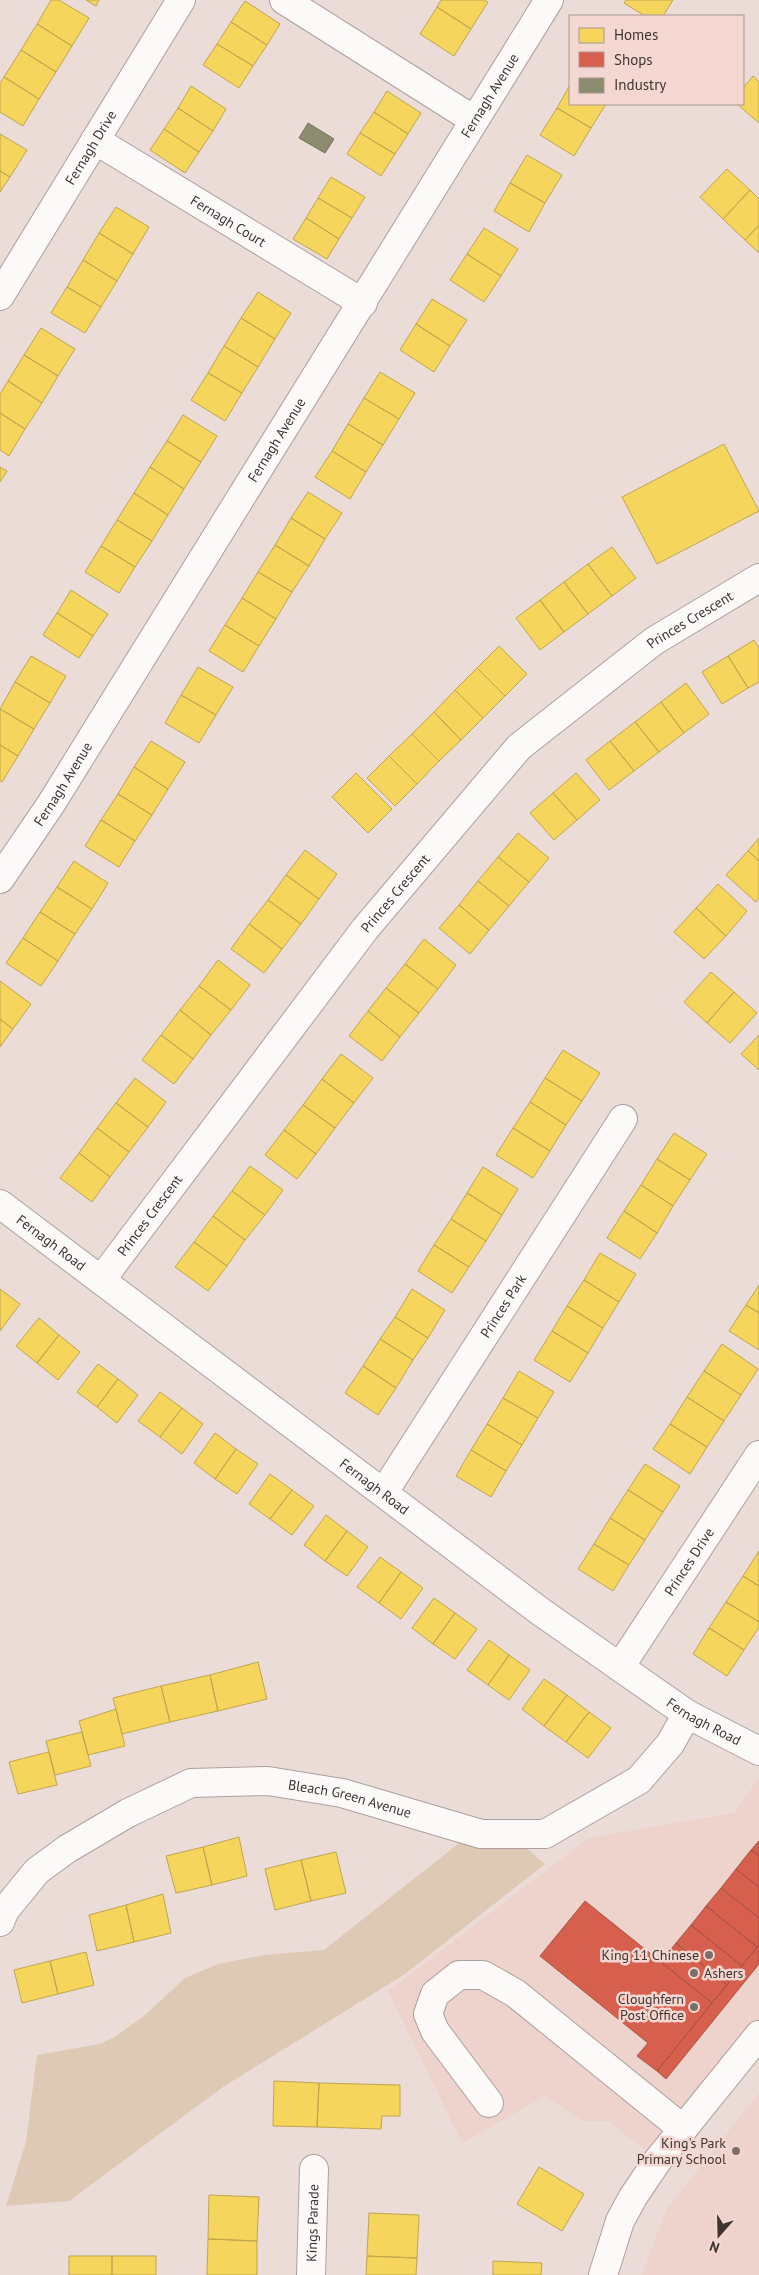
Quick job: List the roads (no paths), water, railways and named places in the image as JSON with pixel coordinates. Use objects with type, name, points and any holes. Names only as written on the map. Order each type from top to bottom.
[{"type":"street","name":"Fernagh Drive","points":[[0,296],[180,0]]},
{"type":"street","points":[[284,0],[474,120]]},
{"type":"street","name":"Fernagh Avenue","points":[[0,878],[51,804],[549,0]]},
{"type":"street","name":"Fernagh Court","points":[[95,140],[362,303]]},
{"type":"street","name":"Princes Crescent","points":[[101,1280],[364,929],[519,747],[654,641],[759,578]]},
{"type":"street","name":"Princes Park","points":[[384,1492],[623,1119]]},
{"type":"street","name":"Fernagh Road","points":[[0,1204],[541,1612],[687,1714],[759,1751]]},
{"type":"street","name":"Princes Drive","points":[[620,1667],[759,1455]]},
{"type":"street","name":"Bleach Green Avenue","points":[[2,1913],[37,1871],[67,1849],[128,1813],[191,1783],[268,1781],[342,1794],[481,1834],[545,1834],[639,1780],[670,1744],[687,1714]]},
{"type":"street","points":[[488,2103],[435,2031],[428,2014],[435,1994],[459,1975],[483,1975],[516,1993],[683,2129]]},
{"type":"street","points":[[603,2275],[620,2222],[633,2197],[683,2129],[759,2036]]},
{"type":"street","name":"Kings Parade","points":[[311,2275],[314,2169]]},
{"type":"place","name":"King 11 Chinese","points":[[709,1955]]},
{"type":"place","name":"Ashers","points":[[694,1973]]},
{"type":"place","name":"Cloughfern Post Office","points":[[694,2007]]},
{"type":"place","name":"King's Park Primary School","points":[[736,2151]]}]
